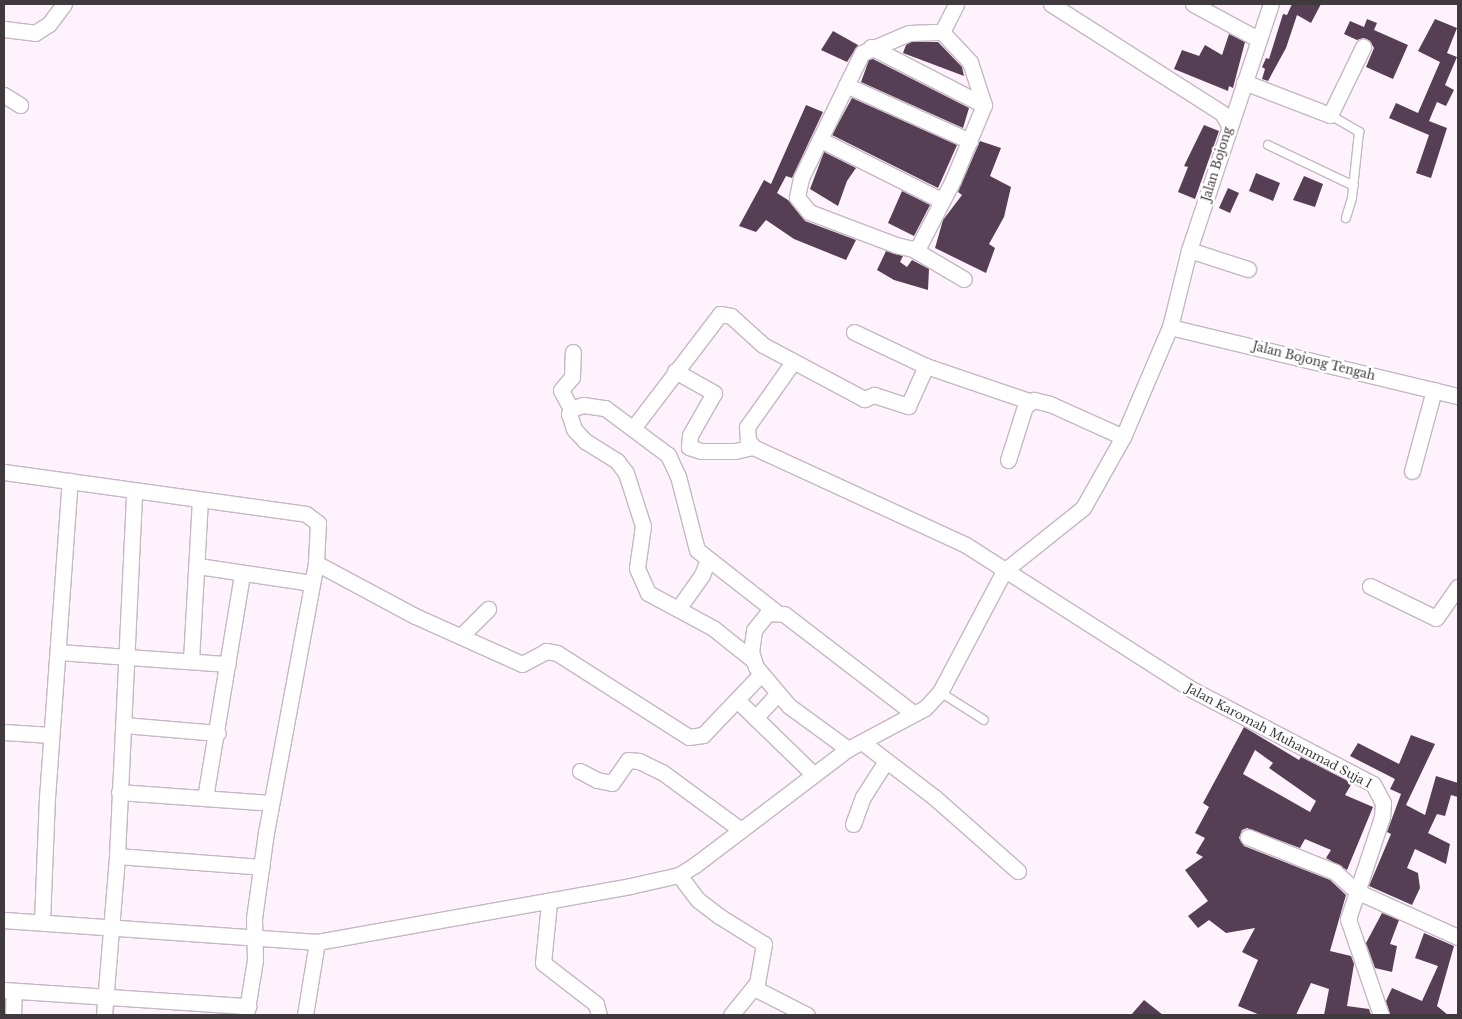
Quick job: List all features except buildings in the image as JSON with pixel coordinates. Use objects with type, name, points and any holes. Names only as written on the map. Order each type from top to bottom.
[{"type":"street","points":[[4,29],[34,33],[49,24],[64,4]]},
{"type":"street","points":[[942,32],[956,4]]},
{"type":"street","points":[[1050,4],[1076,10],[1222,113],[1230,125]]},
{"type":"street","points":[[1193,4],[1258,40]]},
{"type":"street","name":"Jalan Bojong","points":[[1004,571],[1083,508],[1123,436],[1170,327],[1189,250],[1271,4]]},
{"type":"street","points":[[913,249],[926,235],[970,141],[984,105],[970,62],[942,32],[910,33],[872,47],[862,53],[798,190],[797,197],[801,205],[828,219],[913,249],[964,279]]},
{"type":"street","points":[[872,47],[984,105]]},
{"type":"street","points":[[1244,82],[1330,115],[1363,47]]},
{"type":"street","points":[[846,85],[970,141]]},
{"type":"street","points":[[4,95],[20,105]]},
{"type":"street","points":[[821,140],[941,200]]},
{"type":"street","points":[[1189,250],[1248,269]]},
{"type":"street","points":[[634,427],[715,319],[726,313],[763,345],[858,397],[878,396],[905,406],[910,405],[926,366]]},
{"type":"street","name":"Jalan Bojong Tengah","points":[[1170,327],[1458,396]]},
{"type":"street","points":[[854,332],[926,366],[1029,401],[1050,404],[1123,436]]},
{"type":"street","points":[[573,352],[572,377],[561,390],[571,409],[569,414],[574,429],[585,441],[617,461],[626,472],[643,526],[637,560],[641,581],[657,600],[713,628],[753,660],[761,674],[777,694],[855,746],[886,761],[934,797],[1018,871]]},
{"type":"street","points":[[675,371],[714,393],[694,427],[689,446],[693,450],[742,451],[753,447],[748,440],[747,427],[793,362]]},
{"type":"street","points":[[1412,471],[1434,390]]},
{"type":"street","points":[[1008,460],[1029,401]]},
{"type":"street","points":[[571,409],[597,404],[634,427],[668,455],[678,476],[694,543],[708,559],[776,612]]},
{"type":"street","name":"Jalan Karomah Muhammad Suja I","points":[[753,447],[966,545],[1191,689],[1373,784],[1383,803],[1382,817],[1348,912],[1350,926],[1381,1015]]},
{"type":"street","points":[[4,472],[310,516],[320,527],[316,563],[271,803],[254,918],[255,938],[247,1011],[105,995],[9,990],[13,1015]]},
{"type":"street","points":[[42,921],[51,735],[70,482]]},
{"type":"street","points":[[104,1015],[117,856],[134,490]]},
{"type":"street","points":[[191,660],[198,566],[200,500]]},
{"type":"street","points":[[678,609],[702,575],[708,559]]},
{"type":"street","points":[[316,563],[415,616],[462,635],[522,664],[546,651],[557,652],[689,737],[702,735],[761,674]]},
{"type":"street","points":[[198,566],[312,583]]},
{"type":"street","points":[[4,920],[42,921],[317,942],[549,903],[678,875],[813,774],[855,746],[925,708],[940,692],[1004,571]]},
{"type":"street","points":[[205,798],[218,733],[242,574]]},
{"type":"street","points":[[1370,586],[1436,618],[1458,587]]},
{"type":"street","points":[[462,635],[488,609]]},
{"type":"street","points":[[753,660],[754,630],[768,613],[784,614],[913,713]]},
{"type":"street","points":[[58,652],[228,664]]},
{"type":"street","points":[[755,718],[777,694]]},
{"type":"street","points":[[737,700],[813,774]]},
{"type":"street","points":[[124,725],[218,733]]},
{"type":"street","points":[[4,732],[51,735]]},
{"type":"street","points":[[580,771],[597,780],[612,783],[628,760],[646,763],[740,830]]},
{"type":"street","points":[[853,824],[863,798],[886,761]]},
{"type":"street","points":[[119,792],[271,803]]},
{"type":"street","points":[[1248,837],[1336,872],[1356,891],[1458,937]]},
{"type":"street","points":[[117,856],[262,867]]},
{"type":"street","points":[[678,875],[698,900],[719,916],[764,944],[765,955],[755,985],[732,1015]]},
{"type":"street","points":[[549,903],[543,963],[596,1004],[600,1015]]},
{"type":"street","points":[[305,1015],[317,942]]},
{"type":"street","points":[[755,985],[764,995],[807,1015]]},
{"type":"lane","points":[[1330,115],[1359,132],[1354,186],[1346,218]]},
{"type":"lane","points":[[1268,145],[1354,186]]},
{"type":"lane","points":[[940,692],[984,720]]}]
